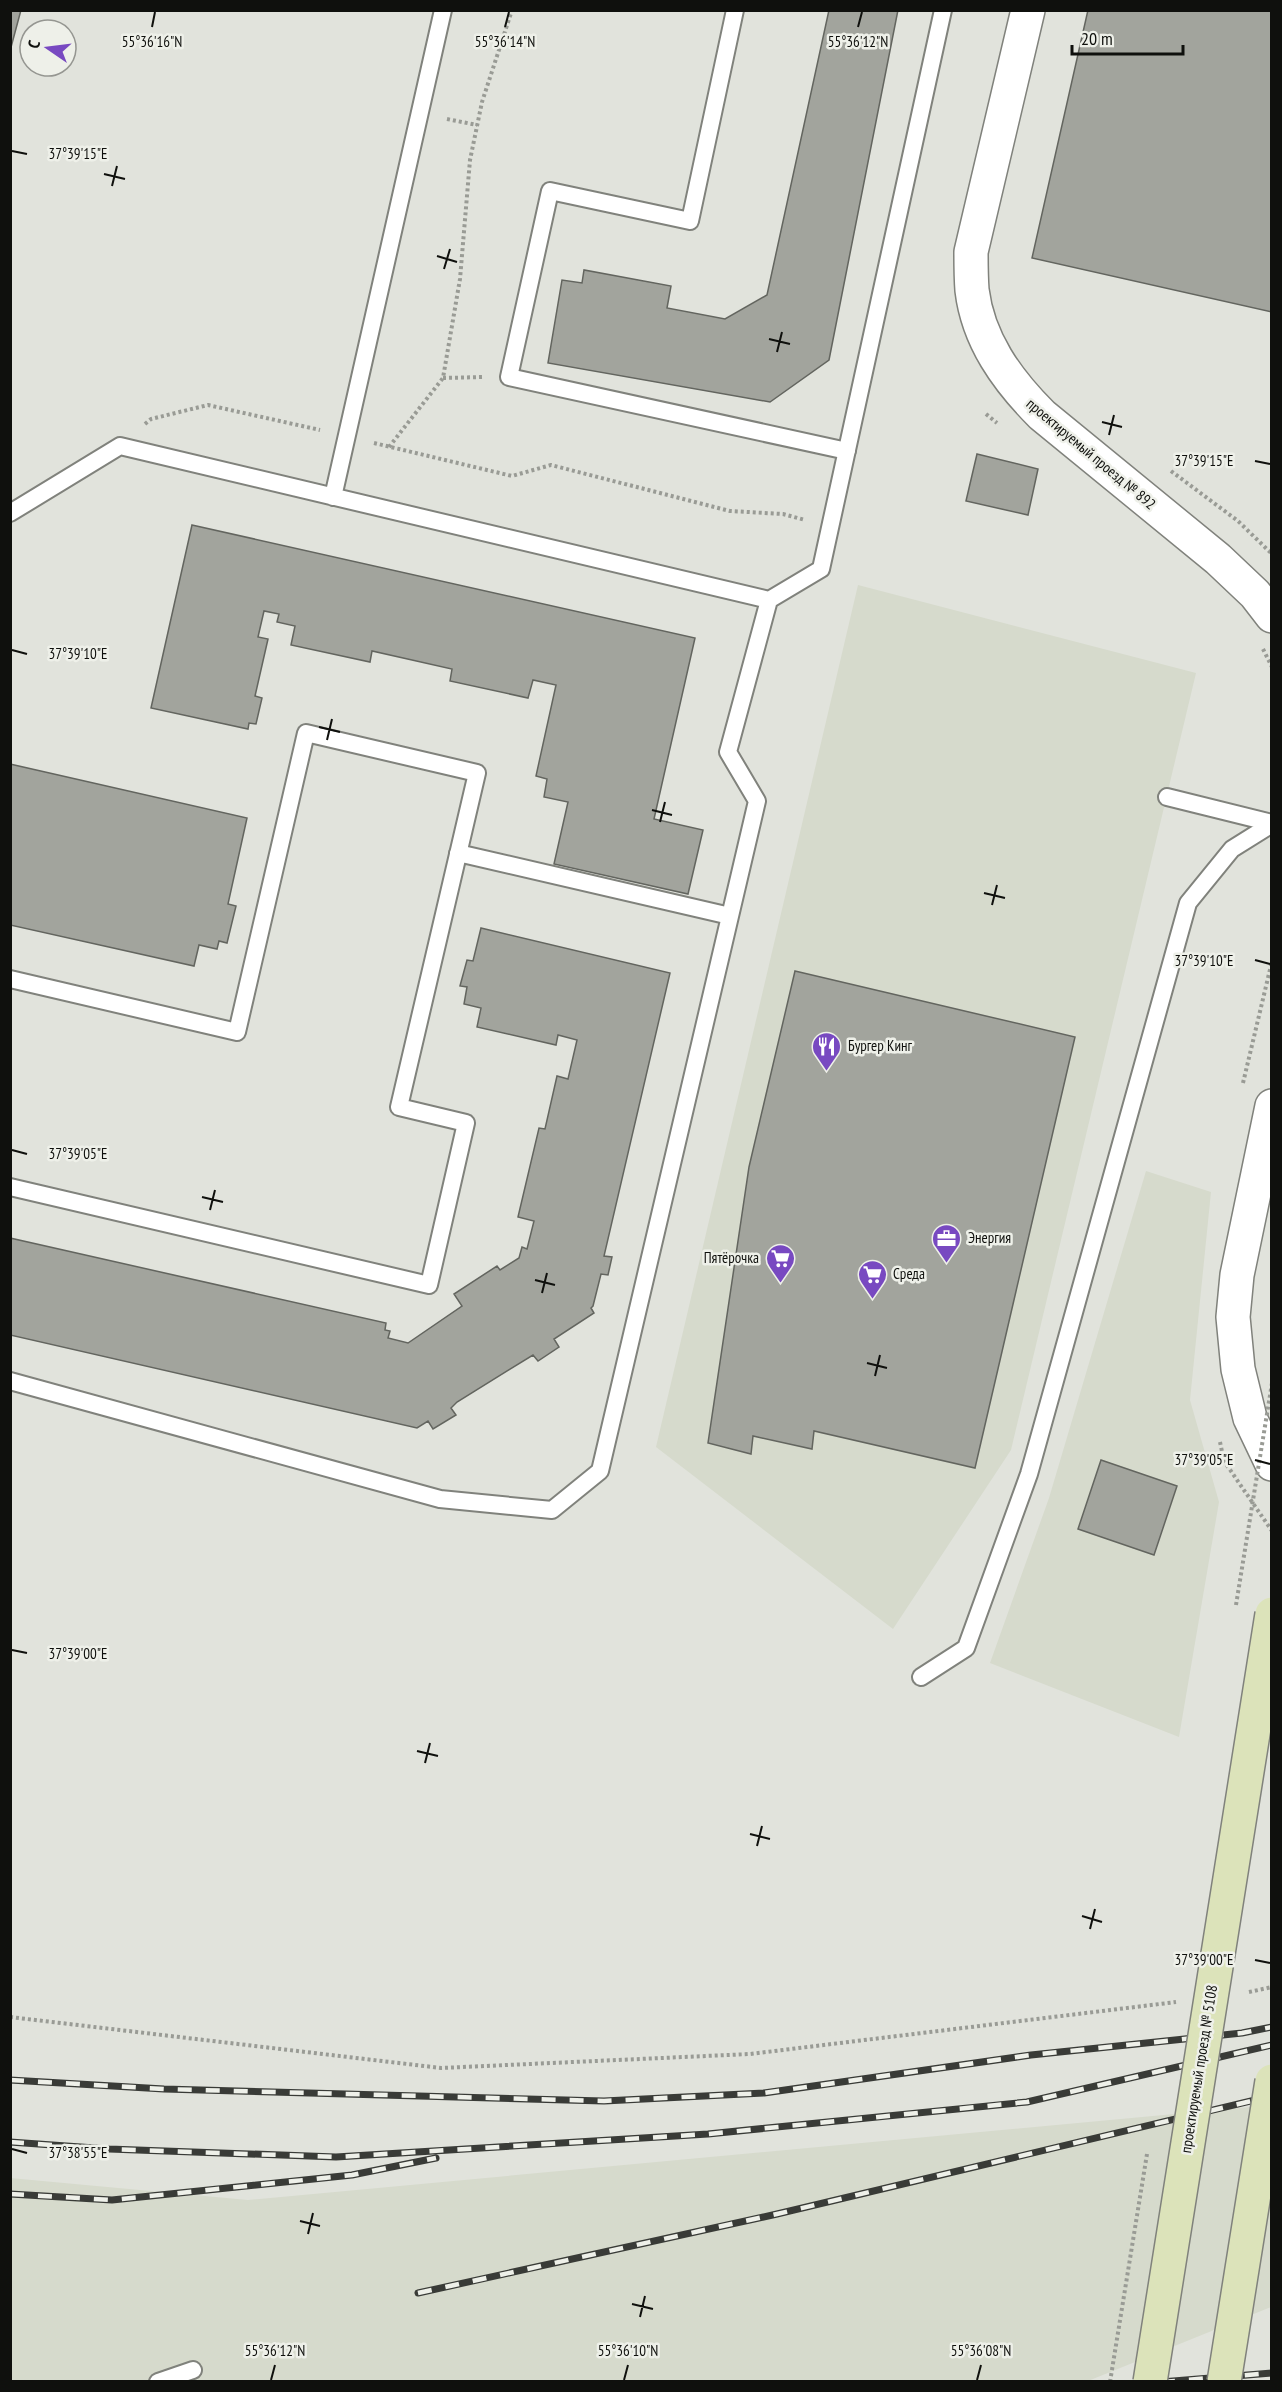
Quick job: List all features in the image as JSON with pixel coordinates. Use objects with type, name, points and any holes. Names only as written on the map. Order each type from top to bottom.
[{"type":"main road","name":"проектируемый проезд № 5108","points":[[1150,2382],[1272,1614]]},
{"type":"main road","points":[[1224,2382],[1272,2081]]},
{"type":"street","name":"проектируемый проезд № 892","points":[[1028,10],[971,252],[972,291],[983,333],[996,360],[1019,393],[1034,408],[1218,559],[1255,594],[1272,616]]},
{"type":"street","points":[[1272,1106],[1237,1275],[1233,1317],[1238,1369],[1250,1418],[1272,1464]]},
{"type":"lane","points":[[333,497],[443,10]]},
{"type":"lane","points":[[735,10],[690,221],[550,191],[509,377],[847,451]]},
{"type":"lane","points":[[10,513],[120,446],[769,600],[821,569],[943,10]]},
{"type":"lane","points":[[10,1381],[440,1499],[552,1510],[600,1471],[757,801],[728,752],[769,600]]},
{"type":"lane","points":[[10,979],[237,1032],[306,733],[477,773],[399,1107],[466,1123],[429,1285],[10,1188]]},
{"type":"lane","points":[[1167,797],[1272,823]]},
{"type":"lane","points":[[921,1677],[966,1648],[1029,1474],[1188,903],[1232,849],[1272,823]]},
{"type":"lane","points":[[458,853],[730,916]]},
{"type":"lane","points":[[158,2382],[193,2370]]},
{"type":"path","points":[[389,447],[443,378],[460,279],[470,160],[482,102],[512,10]]},
{"type":"path","points":[[443,378],[509,377]]},
{"type":"path","points":[[120,446],[151,418],[208,405],[512,476],[551,465],[730,511],[783,514],[831,526]]},
{"type":"path","points":[[1162,464],[1238,520],[1272,554]]},
{"type":"path","points":[[1237,1994],[1272,1987]]},
{"type":"path","points":[[10,2017],[441,2068],[750,2055],[1184,2001]]},
{"type":"shaded area","points":[[858,585],[1196,673],[1011,1450],[893,1629],[656,1447]]},
{"type":"shaded area","points":[[1146,1171],[1211,1192],[1190,1400],[1219,1502],[1179,1737],[990,1663],[1049,1498]]},
{"type":"shaded area","points":[[1271,2105],[1271,2307],[1088,2381],[11,2381],[10,2178],[248,2200]]},
{"type":"building","points":[[10,10],[21,10],[18,18],[10,51]]},
{"type":"building","points":[[829,10],[898,10],[829,360],[770,402],[548,363],[562,280],[582,283],[584,270],[671,286],[667,308],[725,319],[767,295]]},
{"type":"building","points":[[1088,10],[1272,10],[1272,312],[1032,258]]},
{"type":"building","points":[[977,454],[1038,469],[1028,515],[966,501]]},
{"type":"building","points":[[192,525],[695,638],[654,819],[703,830],[688,894],[554,864],[568,802],[544,797],[547,779],[536,776],[556,685],[533,680],[528,698],[450,681],[452,669],[372,651],[370,662],[291,645],[295,626],[277,622],[279,614],[264,611],[258,637],[268,639],[255,696],[262,698],[256,724],[249,723],[248,729],[151,708]]},
{"type":"building","points":[[10,764],[247,818],[228,904],[236,906],[227,943],[219,941],[217,949],[199,945],[194,966],[10,925]]},
{"type":"building","points":[[481,928],[670,973],[604,1256],[612,1257],[608,1275],[601,1274],[591,1308],[594,1313],[554,1339],[559,1347],[538,1361],[533,1355],[457,1402],[451,1408],[456,1415],[433,1429],[428,1421],[417,1428],[10,1335],[10,1238],[386,1323],[385,1330],[390,1331],[388,1338],[408,1343],[462,1306],[454,1294],[497,1266],[500,1270],[519,1258],[522,1247],[527,1249],[534,1221],[518,1217],[539,1128],[545,1129],[557,1076],[568,1079],[577,1040],[558,1035],[556,1045],[477,1027],[481,1008],[464,1004],[467,987],[460,986],[467,960],[473,961]]},
{"type":"building","name":"Среда","points":[[795,971],[1075,1037],[975,1468],[814,1431],[812,1449],[753,1436],[751,1454],[708,1443],[749,1167]]},
{"type":"building","points":[[1101,1460],[1177,1486],[1154,1555],[1078,1529]]},
{"type":"railway","points":[[10,2080],[164,2089],[604,2101],[764,2093],[1031,2055],[1242,2033],[1272,2027]]},
{"type":"railway","points":[[10,2142],[109,2149],[336,2157],[708,2134],[1027,2102],[1272,2045]]},
{"type":"railway","points":[[418,2293],[777,2214],[1272,2096]]},
{"type":"railway","points":[[10,2194],[112,2200],[352,2175],[436,2158]]},
{"type":"railway","points":[[1161,2382],[1272,2373]]},
{"type":"place","name":"Бургер Кинг","points":[[827,1072]]},
{"type":"place","name":"Энергия","points":[[947,1264]]},
{"type":"place","name":"Пятёрочка","points":[[780,1284]]},
{"type":"place","name":"Среда","points":[[872,1300]]}]
